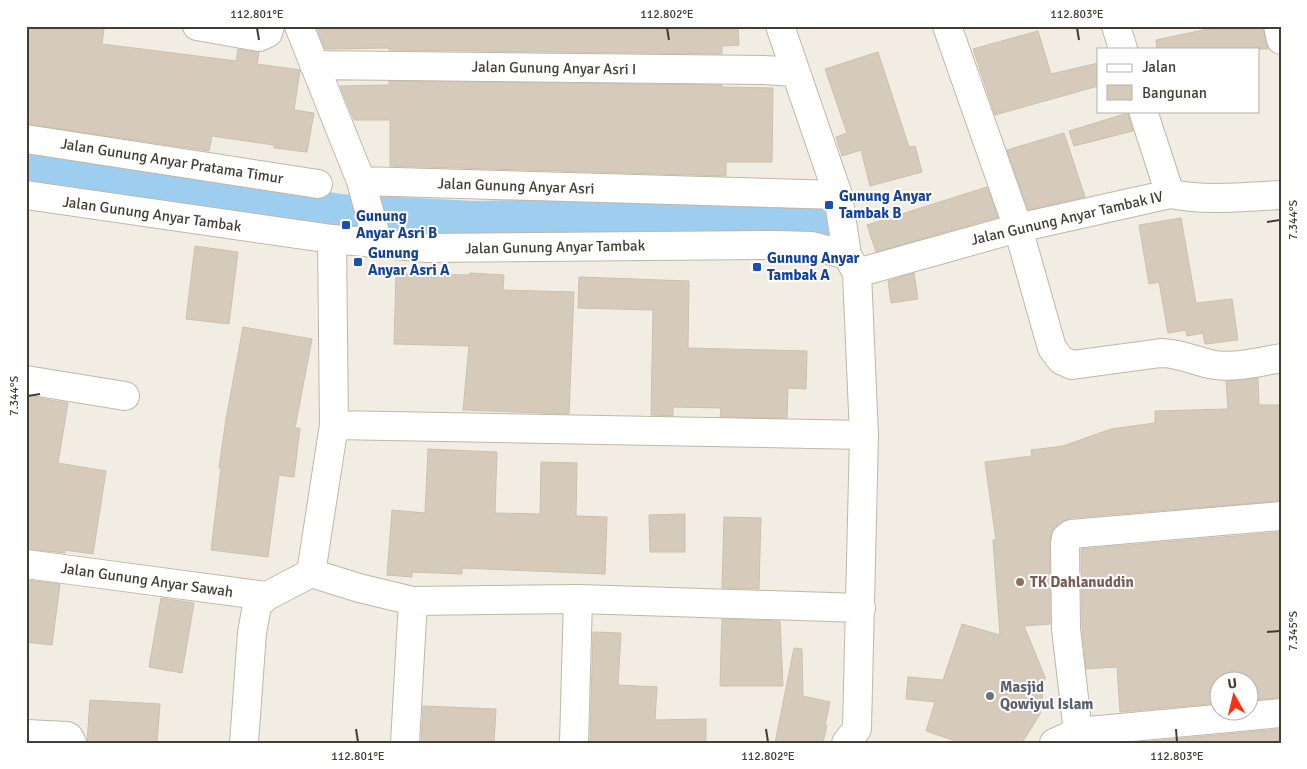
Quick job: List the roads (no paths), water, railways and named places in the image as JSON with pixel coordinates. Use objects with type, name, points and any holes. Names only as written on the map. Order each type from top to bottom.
[{"type":"street","points":[[197,26],[265,32]]},
{"type":"street","points":[[299,26],[363,185],[376,233]]},
{"type":"street","points":[[780,26],[838,195],[852,264],[864,435],[859,738]]},
{"type":"street","points":[[947,26],[1018,228],[1052,348],[1061,360],[1072,366],[1161,353],[1174,353],[1225,366],[1281,358]]},
{"type":"street","points":[[1116,26],[1123,48]]},
{"type":"street","points":[[1278,26],[1281,40]]},
{"type":"street","name":"Jalan Gunung Anyar Asri I","points":[[314,65],[764,70],[795,72]]},
{"type":"street","points":[[1144,112],[1170,194]]},
{"type":"street","name":"Jalan Gunung Anyar Pratama Timur","points":[[26,139],[318,184]]},
{"type":"street","name":"Jalan Gunung Anyar Asri","points":[[363,185],[838,195]]},
{"type":"street","name":"Jalan Gunung Anyar Tambak IV","points":[[852,264],[1170,194],[1193,198],[1219,199],[1281,195]]},
{"type":"street","name":"Jalan Gunung Anyar Tambak","points":[[26,195],[332,239],[376,233],[427,248],[812,246],[852,264]]},
{"type":"street","points":[[311,573],[334,424],[332,239]]},
{"type":"street","points":[[26,380],[125,396]]},
{"type":"street","points":[[334,424],[864,435]]},
{"type":"street","points":[[1281,516],[1071,534],[1066,538],[1066,737],[1281,713]]},
{"type":"street","name":"Jalan Gunung Anyar Sawah","points":[[26,564],[267,596]]},
{"type":"street","points":[[244,743],[252,633],[257,605],[267,596],[311,573],[359,588],[413,600],[578,599],[861,608]]},
{"type":"street","points":[[574,743],[578,599]]},
{"type":"street","points":[[405,743],[413,600]]},
{"type":"street","points":[[26,734],[67,736],[70,737],[72,743]]},
{"type":"waterway","points":[[26,167],[340,216],[474,223],[830,215]]},
{"type":"place","name":"Gunung Anyar Tambak B","points":[[829,205]]},
{"type":"place","name":"Gunung Anyar Asri B","points":[[346,225]]},
{"type":"place","name":"Gunung Anyar Asri A","points":[[358,262]]},
{"type":"place","name":"Gunung Anyar Tambak A","points":[[757,267]]},
{"type":"place","name":"TK Dahlanuddin","points":[[1020,582]]},
{"type":"place","name":"Masjid Qowiyul Islam","points":[[990,696]]}]
